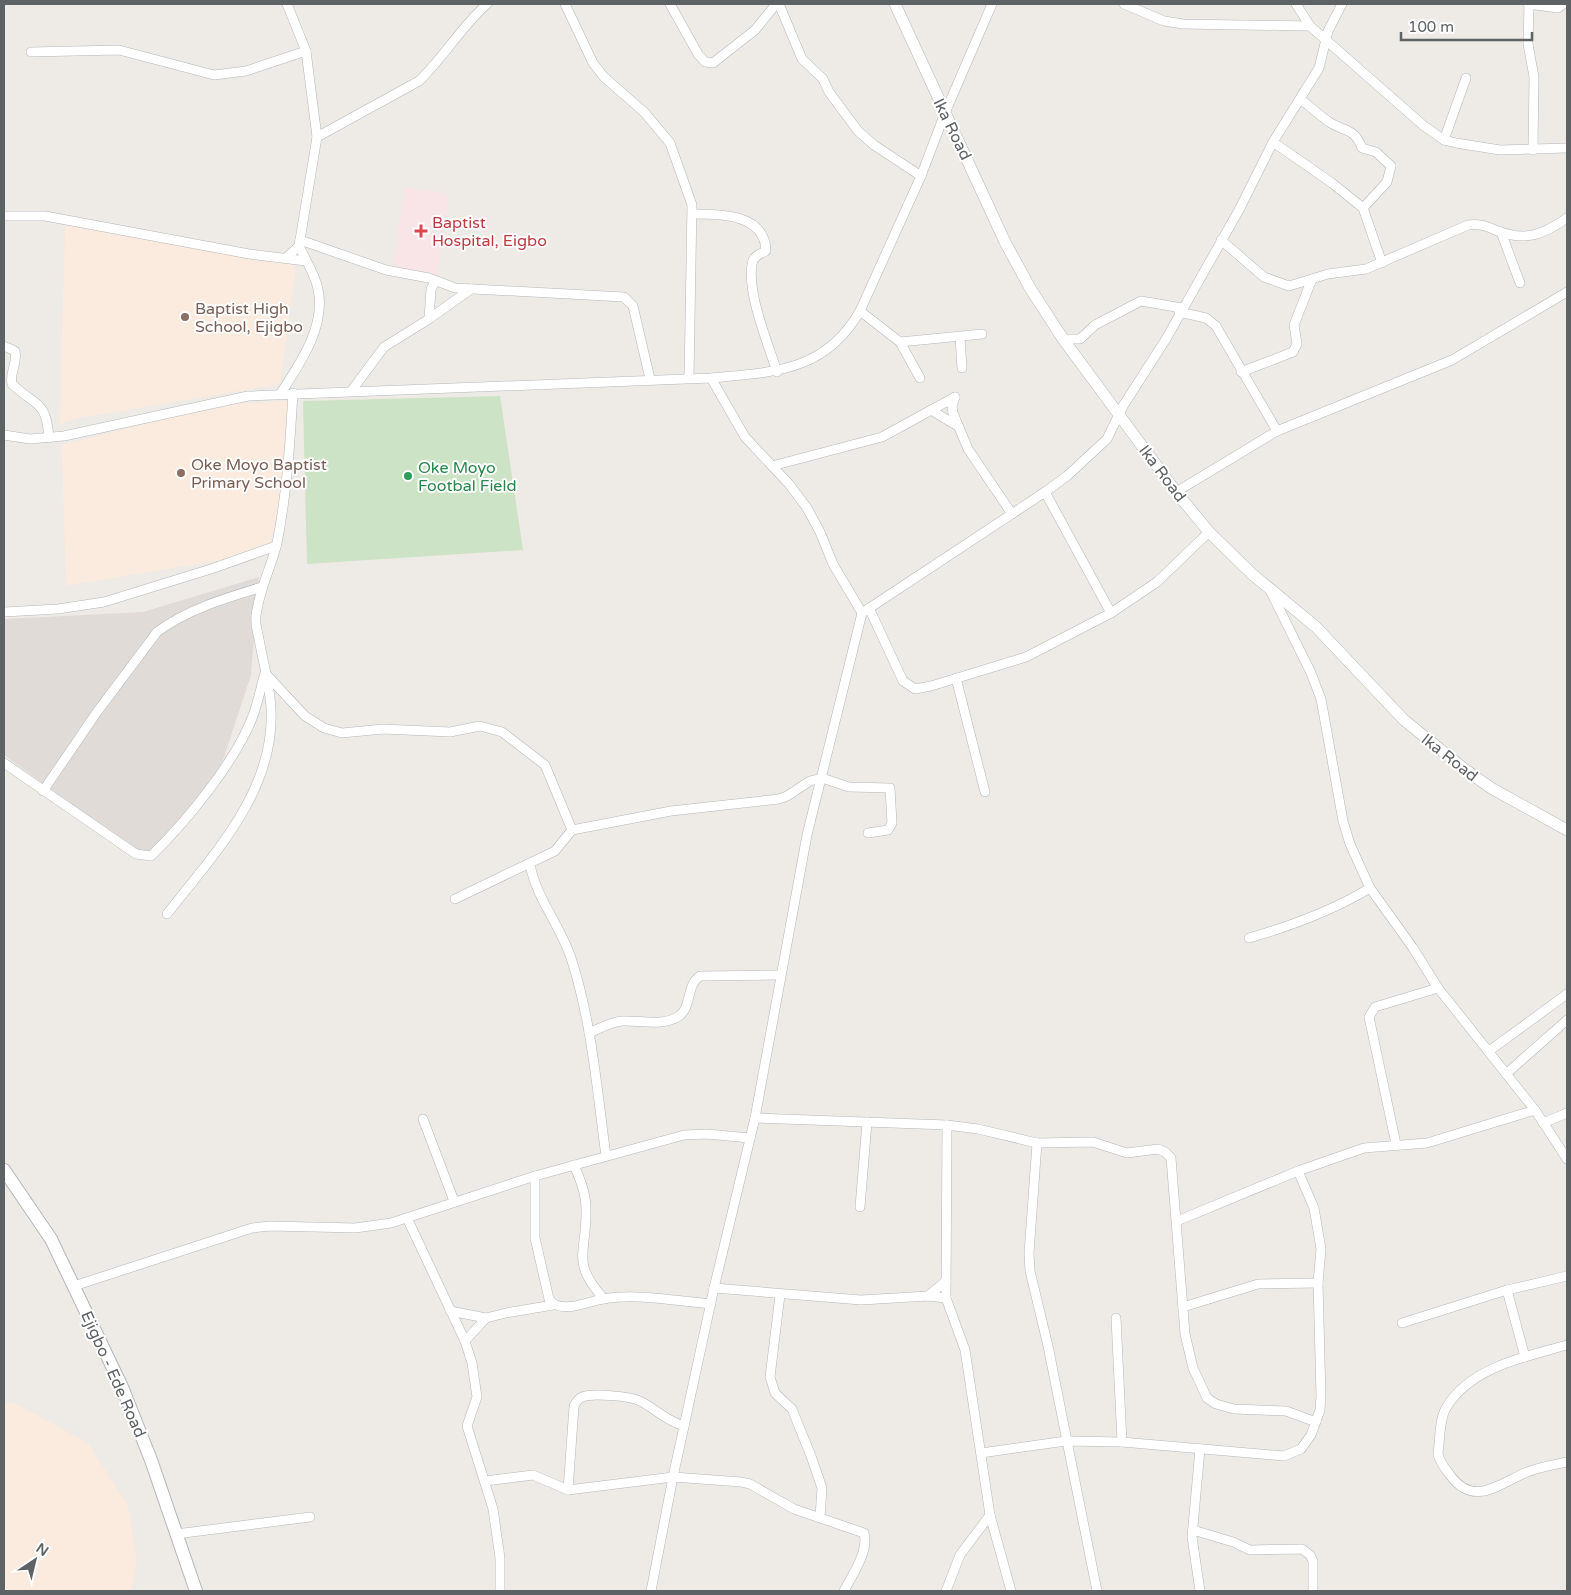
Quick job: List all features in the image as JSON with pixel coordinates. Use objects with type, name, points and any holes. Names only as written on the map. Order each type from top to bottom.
[{"type":"main road","name":"Ejigbo - Ede Road","points":[[4,1170],[51,1239],[122,1387],[151,1460],[196,1591]]},
{"type":"street","points":[[281,393],[303,359],[316,322],[319,306],[318,288],[300,243],[317,137],[306,51],[287,4]]},
{"type":"street","points":[[317,137],[418,81],[430,71],[474,15],[487,4]]},
{"type":"street","points":[[565,4],[593,63],[604,76],[644,112],[670,143],[694,214],[689,378]]},
{"type":"street","points":[[670,4],[698,54],[705,62],[713,63],[755,30],[777,4],[802,59],[823,79],[829,92],[858,131],[874,145],[921,176]]},
{"type":"street","name":"Ika Road","points":[[895,4],[1005,242],[1030,288],[1063,339],[1176,492],[1209,532],[1252,574],[1316,627],[1404,720],[1491,788],[1567,830]]},
{"type":"street","points":[[4,435],[30,439],[49,438],[225,399],[281,393],[712,378],[777,372],[809,360],[829,348],[850,327],[860,311],[921,176],[945,113],[992,4]]},
{"type":"street","points":[[1124,4],[1164,21],[1183,24],[1310,26]]},
{"type":"street","points":[[1296,4],[1310,26],[1424,126],[1444,140],[1500,150],[1567,148]]},
{"type":"street","points":[[651,1591],[672,1477],[714,1288],[755,1118],[807,835],[865,610],[1045,492],[1067,476],[1107,439],[1123,406],[1166,339],[1273,142],[1319,68],[1332,21],[1342,4]]},
{"type":"street","points":[[1533,150],[1534,76],[1528,44],[1529,4],[1558,8],[1563,4]]},
{"type":"street","points":[[31,52],[119,50],[214,74],[246,72],[306,51]]},
{"type":"street","points":[[1444,140],[1466,78]]},
{"type":"street","points":[[1300,99],[1330,123],[1350,131],[1358,137],[1362,148],[1376,152],[1391,166],[1387,182],[1363,208]]},
{"type":"street","points":[[1273,142],[1332,183],[1363,208],[1382,263]]},
{"type":"street","points":[[694,214],[720,214],[737,217],[755,227],[763,237],[766,252],[756,256],[752,264],[754,288],[759,317],[777,372]]},
{"type":"street","points":[[4,216],[45,216],[249,254],[306,261]]},
{"type":"street","points":[[1221,240],[1253,269],[1277,283],[1289,286],[1336,272],[1366,270],[1468,225],[1477,224],[1523,238],[1549,231],[1567,218]]},
{"type":"street","points":[[1501,232],[1520,283]]},
{"type":"street","points":[[286,258],[300,243]]},
{"type":"street","points":[[300,243],[386,270],[455,288],[624,297],[632,306],[650,379]]},
{"type":"street","points":[[1241,372],[1293,352],[1297,344],[1294,325],[1312,279]]},
{"type":"street","points":[[429,319],[432,289],[435,282]]},
{"type":"street","points":[[352,390],[378,353],[472,289]]},
{"type":"street","points":[[1176,492],[1276,431],[1452,360],[1567,292]]},
{"type":"street","points":[[1063,339],[1080,339],[1095,325],[1141,301],[1206,318],[1216,326],[1276,431]]},
{"type":"street","points":[[860,311],[900,342],[920,378]]},
{"type":"street","points":[[900,342],[982,334]]},
{"type":"street","points":[[960,337],[962,368]]},
{"type":"street","points":[[4,346],[15,351],[17,359],[10,377],[12,384],[36,401],[46,412],[49,438]]},
{"type":"street","points":[[712,378],[745,437],[807,508],[820,532],[833,564],[865,610],[903,680],[909,686],[915,688],[956,678],[1026,656],[1111,613],[1157,582],[1209,532]]},
{"type":"street","points":[[167,914],[238,822],[249,801],[268,746],[272,726],[271,707],[255,619],[262,587],[276,546],[286,497],[294,393]]},
{"type":"street","points":[[772,466],[882,437],[955,397],[952,406],[968,450],[1012,514]]},
{"type":"street","points":[[931,410],[959,427]]},
{"type":"street","points":[[1045,492],[1111,613]]},
{"type":"street","points":[[4,612],[104,602],[212,570],[276,546]]},
{"type":"street","points":[[43,791],[97,712],[157,632],[214,602],[262,587]]},
{"type":"street","points":[[1269,587],[1321,699],[1343,821],[1350,844],[1370,888],[1413,948],[1438,988],[1535,1110],[1567,1159]]},
{"type":"street","points":[[4,763],[136,854],[151,856],[178,829],[233,754],[254,714],[265,673]]},
{"type":"street","points":[[265,673],[305,716],[324,728],[342,733],[384,729],[450,732],[480,726],[490,727],[502,732],[540,759],[545,765],[572,830]]},
{"type":"street","points":[[956,678],[985,792]]},
{"type":"street","points":[[455,899],[530,864],[554,850],[572,830],[671,811],[778,799],[788,796],[810,781],[822,778],[849,787],[890,788],[892,823],[888,830],[868,833]]},
{"type":"street","points":[[530,864],[533,879],[572,959],[585,1007],[606,1156]]},
{"type":"street","points":[[1248,938],[1284,928],[1346,903],[1370,888]]},
{"type":"street","points":[[589,1033],[615,1022],[670,1020],[684,1010],[691,987],[700,976],[780,975]]},
{"type":"street","points":[[1396,1144],[1369,1017],[1374,1007],[1438,988]]},
{"type":"street","points":[[1489,1051],[1567,994]]},
{"type":"street","points":[[1506,1074],[1567,1020]]},
{"type":"street","points":[[1177,1221],[1298,1171],[1364,1148],[1435,1141],[1535,1110]]},
{"type":"street","points":[[1543,1123],[1567,1113]]},
{"type":"street","points":[[755,1118],[947,1125],[978,1129],[1036,1143],[1084,1141],[1102,1144],[1127,1153],[1158,1149],[1165,1152],[1171,1158],[1185,1334],[1193,1368],[1207,1398],[1216,1404],[1234,1409],[1286,1411],[1316,1422]]},
{"type":"street","points":[[424,1119],[454,1201]]},
{"type":"street","points":[[860,1208],[867,1122]]},
{"type":"street","points":[[947,1125],[946,1298],[965,1350],[990,1515],[1011,1591]]},
{"type":"street","points":[[74,1286],[252,1228],[270,1226],[332,1228],[375,1226],[407,1218],[535,1176],[684,1135],[707,1134],[750,1138]]},
{"type":"street","points":[[1036,1143],[1029,1253],[1030,1271],[1048,1346],[1097,1591]]},
{"type":"street","points":[[574,1165],[585,1194],[586,1208],[582,1251],[584,1273],[604,1299]]},
{"type":"street","points":[[981,1453],[1066,1441],[1122,1442],[1284,1456],[1301,1449],[1311,1435],[1316,1422],[1321,1396],[1318,1282],[1321,1249],[1316,1214],[1298,1171]]},
{"type":"street","points":[[535,1176],[535,1238],[548,1299],[553,1305]]},
{"type":"street","points":[[407,1218],[465,1342],[472,1363],[477,1397],[467,1426],[493,1509],[500,1558],[500,1591]]},
{"type":"street","points":[[1402,1323],[1507,1290],[1567,1276]]},
{"type":"street","points":[[928,1296],[946,1281]]},
{"type":"street","points":[[1183,1307],[1251,1286],[1318,1282]]},
{"type":"street","points":[[714,1288],[780,1295],[879,1300],[928,1296],[946,1298]]},
{"type":"street","points":[[1507,1290],[1525,1357]]},
{"type":"street","points":[[780,1295],[770,1378],[775,1393],[792,1409],[811,1456],[822,1488],[820,1517]]},
{"type":"street","points":[[450,1311],[486,1318],[506,1312],[553,1305],[561,1308],[604,1299],[634,1297],[711,1304]]},
{"type":"street","points":[[465,1342],[486,1318]]},
{"type":"street","points":[[1116,1318],[1122,1442]]},
{"type":"street","points":[[1567,1345],[1508,1361],[1470,1382],[1446,1408],[1438,1454],[1440,1461],[1458,1486],[1468,1491],[1489,1490],[1525,1473],[1567,1462]]},
{"type":"street","points":[[568,1490],[574,1406],[580,1398],[590,1395],[633,1398],[646,1404],[666,1419],[684,1426]]},
{"type":"street","points":[[1200,1450],[1192,1548],[1200,1591]]},
{"type":"street","points":[[485,1481],[533,1475],[568,1490],[672,1477],[750,1484],[794,1509],[864,1533],[866,1539],[861,1556],[844,1591]]},
{"type":"street","points":[[946,1591],[960,1555],[990,1515]]},
{"type":"street","points":[[176,1534],[310,1517]]},
{"type":"street","points":[[1193,1530],[1232,1542],[1250,1550],[1302,1549],[1310,1555],[1313,1562],[1313,1591]]},
{"type":"shaded area","name":"Baptist Hospital, Eigbo","points":[[405,187],[449,194],[437,275],[393,268]]},
{"type":"shaded area","points":[[65,225],[294,265],[295,275],[280,384],[79,418],[60,424]]},
{"type":"shaded area","points":[[288,401],[281,505],[271,543],[234,558],[66,586],[62,445],[221,404]]},
{"type":"shaded area","points":[[259,577],[251,675],[221,766],[169,837],[146,853],[138,852],[4,755],[4,619],[143,612]]},
{"type":"shaded area","points":[[4,1403],[14,1403],[88,1443],[128,1505],[137,1561],[132,1591],[4,1591]]},
{"type":"green space","name":"Oke Moyo Footbal Field","points":[[500,396],[523,550],[307,564],[303,401]]},
{"type":"place","name":"Baptist Hospital, Eigbo","points":[[421,231]]},
{"type":"place","name":"Baptist High School, Ejigbo","points":[[185,317]]},
{"type":"place","name":"Oke Moyo Baptist Primary School","points":[[181,473]]},
{"type":"place","name":"Oke Moyo Footbal Field","points":[[408,476]]}]
